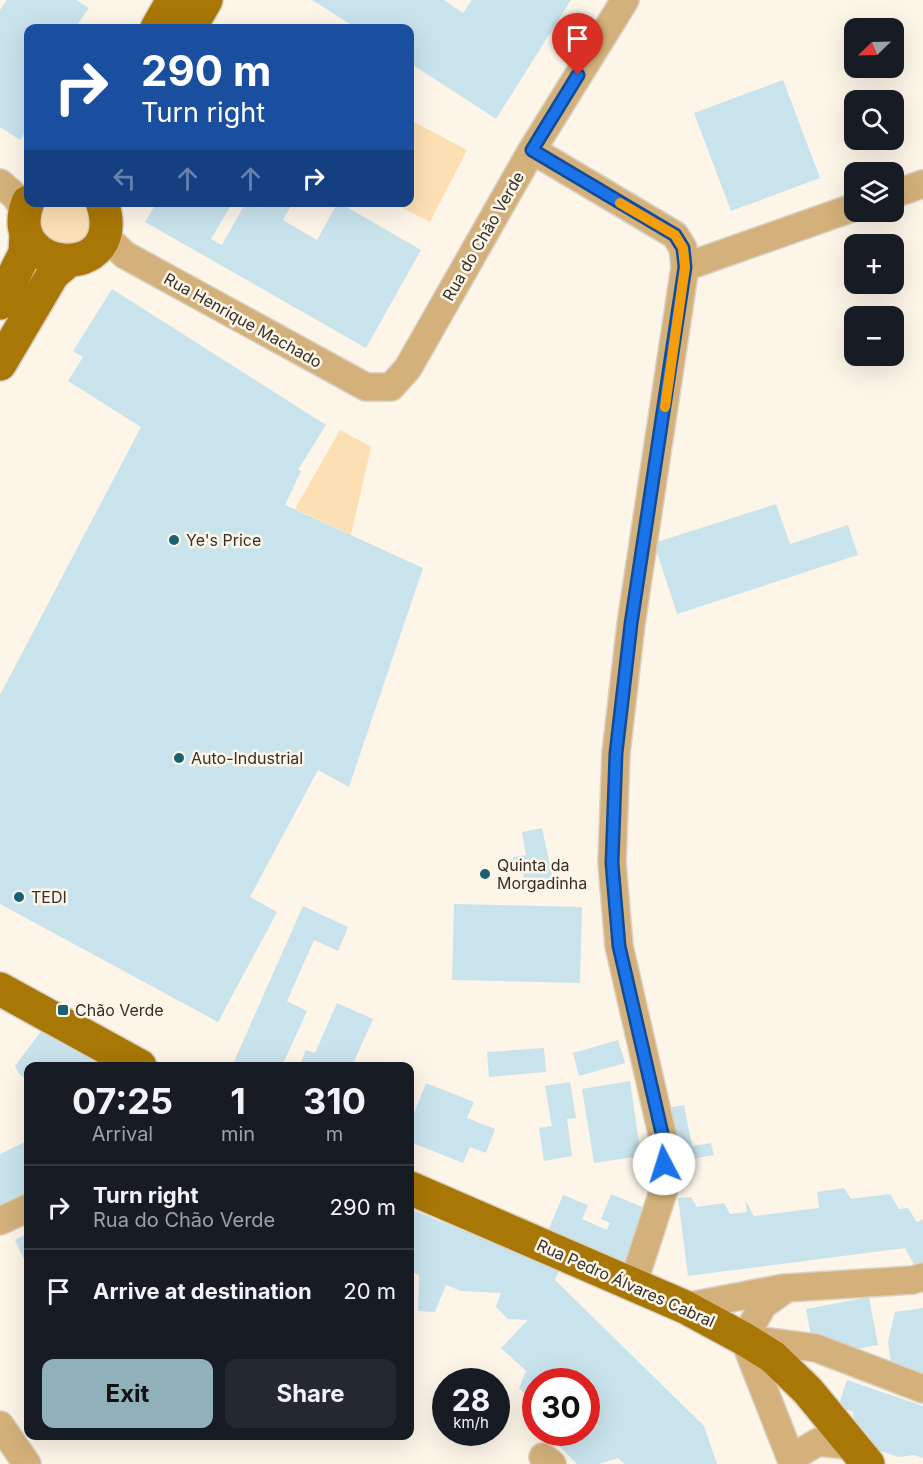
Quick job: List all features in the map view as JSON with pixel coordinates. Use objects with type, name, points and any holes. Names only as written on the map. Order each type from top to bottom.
[{"type":"main road","points":[[159,24],[173,0]]},
{"type":"main road","points":[[192,24],[206,0]]},
{"type":"main road","points":[[19,201],[32,246],[42,255],[54,261],[98,229]]},
{"type":"main road","points":[[0,303],[25,253],[19,201]]},
{"type":"main road","points":[[0,364],[53,274],[98,229]]},
{"type":"main road","points":[[0,989],[133,1062]]},
{"type":"main road","name":"Rua Pedro Álvares Cabral","points":[[414,1190],[685,1307],[744,1339],[773,1357],[808,1391],[861,1455]]},
{"type":"street","name":"Rua do Chão Verde","points":[[366,387],[390,387],[408,368],[532,150],[625,0]]},
{"type":"street","points":[[532,150],[675,235],[683,248],[685,267],[631,624],[616,753],[612,863],[619,946],[664,1142],[665,1186],[633,1284]]},
{"type":"street","points":[[904,191],[923,184]]},
{"type":"street","points":[[685,267],[844,211]]},
{"type":"street","name":"Rua Henrique Machado","points":[[98,229],[366,387]]},
{"type":"street","points":[[0,1221],[24,1210]]},
{"type":"street","points":[[685,1307],[787,1288],[913,1280],[923,1277]]},
{"type":"street","points":[[744,1339],[763,1305],[787,1288]]},
{"type":"street","points":[[744,1339],[816,1348],[923,1389]]},
{"type":"street","points":[[744,1339],[793,1461],[818,1442],[861,1455]]},
{"type":"street","points":[[0,1425],[27,1464]]},
{"type":"shaded area","points":[[414,122],[467,150],[430,222],[401,207],[414,207]]},
{"type":"shaded area","points":[[45,207],[85,207],[91,220],[87,234],[82,239],[67,245],[57,246],[40,228]]},
{"type":"shaded area","points":[[340,430],[371,447],[351,535],[295,509]]},
{"type":"building","points":[[7,0],[76,0],[89,8],[78,24],[24,24],[24,134],[20,140],[0,127],[0,10]]},
{"type":"building","points":[[312,0],[444,0],[463,13],[472,0],[571,0],[496,119],[414,66],[414,24],[350,24]]},
{"type":"building","points":[[783,80],[820,178],[731,211],[694,113]]},
{"type":"building","points":[[154,207],[230,207],[211,239],[222,245],[243,207],[290,207],[283,220],[317,240],[335,207],[347,207],[421,250],[366,348],[145,222]]},
{"type":"building","name":"Auto-Industrial","points":[[112,289],[326,425],[298,470],[301,471],[285,505],[423,568],[349,787],[318,770],[250,897],[277,912],[218,1022],[0,904],[0,695],[141,427],[68,381],[83,357],[73,351]]},
{"type":"building","points":[[776,504],[790,544],[848,525],[858,555],[677,614],[654,543]]},
{"type":"building","points":[[542,828],[555,888],[527,894],[521,863],[514,864],[513,857],[526,855],[522,832]]},
{"type":"building","points":[[454,904],[582,907],[580,983],[452,980]]},
{"type":"building","points":[[303,906],[348,927],[338,951],[314,940],[287,1001],[307,1011],[284,1062],[234,1062]]},
{"type":"building","points":[[337,1003],[373,1019],[354,1062],[301,1062],[306,1050],[315,1053]]},
{"type":"building","points":[[47,1023],[101,1062],[24,1062],[24,1078],[15,1066]]},
{"type":"building","points":[[618,1040],[625,1063],[579,1076],[573,1053]]},
{"type":"building","points":[[544,1048],[546,1072],[489,1077],[487,1052]]},
{"type":"building","points":[[630,1081],[641,1156],[594,1163],[582,1089]]},
{"type":"building","points":[[570,1082],[576,1118],[567,1119],[572,1156],[544,1161],[539,1128],[552,1126],[545,1086]]},
{"type":"building","points":[[426,1083],[474,1102],[467,1118],[495,1129],[486,1153],[470,1147],[463,1163],[414,1144],[414,1113]]},
{"type":"building","points":[[684,1105],[692,1146],[711,1143],[714,1155],[671,1163],[661,1109]]},
{"type":"building","points":[[23,1143],[24,1198],[0,1210],[0,1154]]},
{"type":"building","points":[[844,1188],[851,1199],[890,1194],[899,1209],[908,1208],[917,1222],[923,1219],[923,1266],[915,1267],[905,1248],[688,1276],[678,1198],[691,1197],[697,1207],[724,1203],[730,1214],[747,1212],[745,1200],[754,1216],[819,1208],[817,1192]]},
{"type":"building","points":[[611,1194],[647,1209],[624,1265],[547,1233],[563,1195],[588,1205],[582,1219],[607,1230],[610,1223],[601,1219]]},
{"type":"building","points":[[414,1211],[559,1270],[555,1280],[704,1426],[717,1464],[624,1464],[618,1458],[599,1464],[577,1464],[559,1446],[600,1446],[600,1368],[523,1368],[501,1348],[528,1320],[508,1319],[496,1307],[501,1293],[461,1291],[446,1285],[435,1312],[418,1311],[419,1275],[414,1273]]},
{"type":"building","points":[[24,1235],[24,1259],[15,1240]]},
{"type":"building","points":[[869,1297],[878,1345],[815,1357],[806,1309]]},
{"type":"building","points":[[923,1308],[923,1377],[892,1370],[888,1342],[895,1312]]},
{"type":"building","points":[[847,1380],[923,1406],[923,1458],[914,1455],[898,1457],[869,1447],[868,1434],[855,1430],[853,1412],[838,1407]]},
{"type":"slow traffic","points":[[620,203],[675,235],[683,248],[685,267],[665,407]]},
{"type":"place","name":"Ye's Price","points":[[174,540]]},
{"type":"place","name":"Auto-Industrial","points":[[179,758]]},
{"type":"place","name":"Quinta da Morgadinha","points":[[485,874]]},
{"type":"place","name":"TEDI","points":[[19,897]]},
{"type":"place","name":"Chão Verde","points":[[63,1010]]},
{"type":"route","points":[[578,75],[532,150],[675,235],[683,248],[685,267],[679,319],[631,624],[616,753],[612,863],[619,946],[664,1142],[664,1164]]}]
